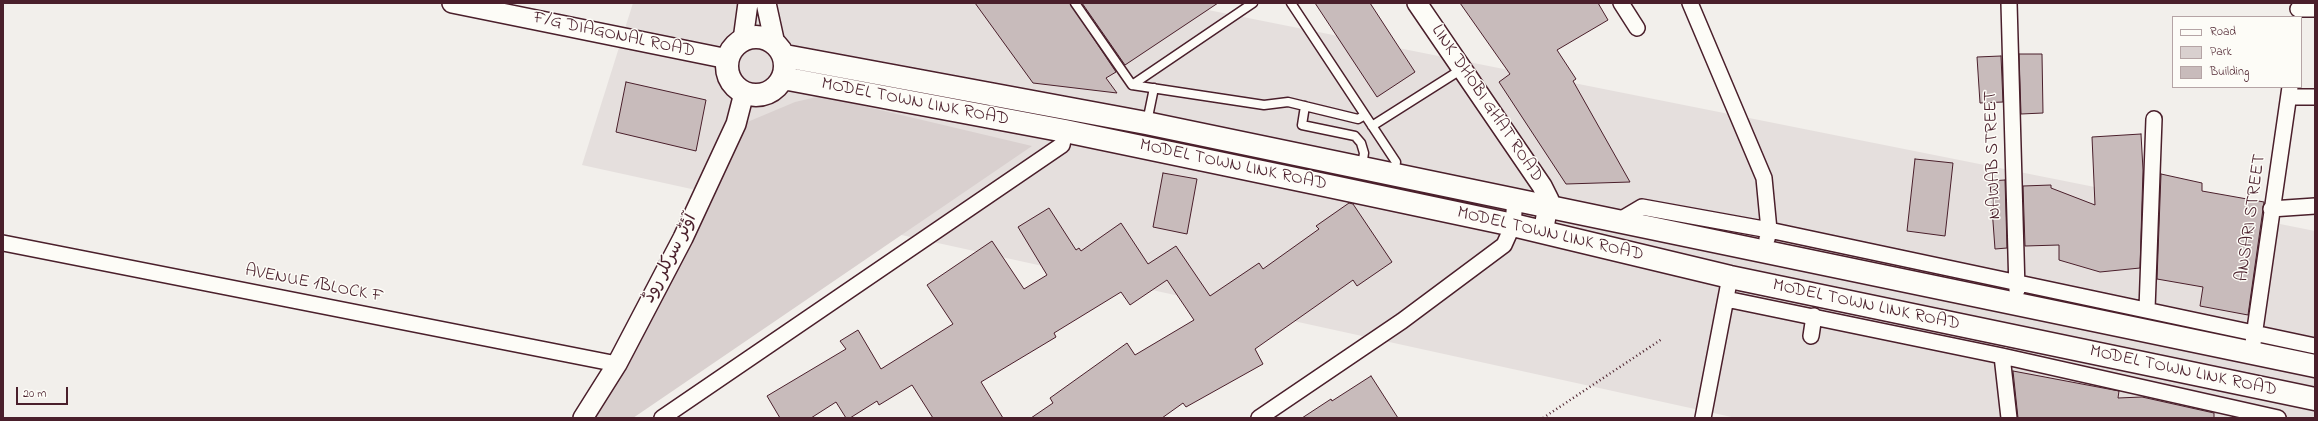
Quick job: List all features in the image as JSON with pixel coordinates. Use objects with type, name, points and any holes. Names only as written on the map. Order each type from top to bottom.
[{"type":"main road","points":[[760,37],[780,50],[783,78],[776,87],[767,94],[756,96],[744,93],[733,85],[727,73],[728,59],[736,44],[743,40],[760,37]]},
{"type":"main road","name":"MODEL TOWN LINK ROAD","points":[[780,50],[1515,198],[1548,207],[1620,220],[2017,305],[2315,366]]},
{"type":"main road","name":"MODEL TOWN LINK ROAD","points":[[783,78],[1066,131],[1513,225],[1730,277],[2315,399]]},
{"type":"street","name":"F/G DIAGONAL ROAD","points":[[452,3],[728,59]]},
{"type":"street","points":[[743,40],[748,3]]},
{"type":"street","points":[[766,3],[780,50]]},
{"type":"street","name":"LINK DHOBI GHAT ROAD","points":[[1417,3],[1542,186],[1548,200],[1548,207]]},
{"type":"street","points":[[1621,3],[1637,28]]},
{"type":"street","points":[[1690,3],[1764,178],[1769,230],[1765,252]]},
{"type":"street","name":"NAWAB STREET","points":[[2009,3],[2017,305]]},
{"type":"street","points":[[2298,10],[2315,10]]},
{"type":"street","points":[[2289,92],[2315,97]]},
{"type":"street","name":"ANSARI STREET","points":[[2251,354],[2289,92]]},
{"type":"street","name":"آؤٹر سرکلر روڈ","points":[[583,418],[617,364],[683,238],[736,124],[744,93]]},
{"type":"street","points":[[2147,309],[2154,119]]},
{"type":"street","points":[[662,418],[1062,146],[1066,131]]},
{"type":"street","points":[[1259,418],[1402,321],[1504,245],[1513,225],[1515,198]]},
{"type":"street","points":[[2272,210],[2315,206]]},
{"type":"street","points":[[1543,233],[1548,207]]},
{"type":"street","points":[[1620,220],[1642,207],[1769,230],[2147,309],[2315,346]]},
{"type":"street","name":"AVENUE 1BLOCK F","points":[[3,243],[617,364]]},
{"type":"street","points":[[1703,418],[1730,277]]},
{"type":"street","points":[[1726,299],[2002,356],[2270,417]]},
{"type":"street","points":[[1811,336],[1814,316]]},
{"type":"street","points":[[2002,356],[2009,418]]},
{"type":"lane","points":[[1075,3],[1132,85],[1264,105],[1288,102],[1358,119],[1365,115]]},
{"type":"lane","points":[[1132,85],[1253,3]]},
{"type":"lane","points":[[1291,3],[1396,162],[1394,174]]},
{"type":"lane","points":[[1372,126],[1462,69]]},
{"type":"lane","points":[[1146,123],[1154,88]]},
{"type":"lane","points":[[1305,106],[1302,125],[1355,136],[1361,143],[1364,153],[1362,167]]},
{"type":"path","points":[[1543,418],[1662,339]]},
{"type":"shaded area","points":[[633,3],[1173,3],[2315,231],[2315,418],[1736,418],[582,165]]},
{"type":"green space","points":[[821,96],[1032,146],[633,418],[584,418],[745,123],[795,102]]},
{"type":"building","points":[[975,3],[1070,3],[1116,72],[1106,78],[1117,93],[1033,83]]},
{"type":"building","points":[[1082,3],[1218,3],[1125,65]]},
{"type":"building","points":[[1315,3],[1370,3],[1415,72],[1377,97]]},
{"type":"building","points":[[1460,3],[1598,3],[1608,20],[1557,50],[1576,79],[1573,81],[1630,182],[1566,184],[1499,82],[1510,74]]},
{"type":"building","points":[[2019,54],[2042,54],[2043,113],[2021,114]]},
{"type":"building","points":[[2001,56],[2003,102],[1980,103],[1977,57]]},
{"type":"building","points":[[626,82],[706,100],[696,151],[616,132]]},
{"type":"building","points":[[2141,134],[2143,170],[2140,268],[2100,272],[2059,260],[2059,245],[2025,246],[2023,186],[2051,185],[2051,188],[2095,205],[2092,137]]},
{"type":"building","points":[[1915,159],[1953,163],[1945,236],[1907,231]]},
{"type":"building","points":[[1163,173],[1197,179],[1187,234],[1153,227]]},
{"type":"building","points":[[2161,174],[2202,183],[2202,191],[2264,202],[2248,315],[2200,306],[2203,287],[2157,279]]},
{"type":"building","points":[[2005,180],[2007,248],[1995,249],[1990,181]]},
{"type":"building","points":[[1349,203],[1353,204],[1392,262],[1357,286],[1353,280],[1255,349],[1263,364],[1186,407],[1183,403],[1162,418],[1031,418],[1053,403],[1050,398],[1127,343],[1135,355],[1194,320],[1167,280],[1130,305],[1121,292],[1054,333],[1056,337],[981,382],[1003,418],[933,418],[912,385],[879,405],[877,401],[850,418],[846,418],[836,402],[811,418],[780,418],[767,396],[846,349],[840,341],[858,330],[881,369],[953,324],[927,285],[992,241],[1024,289],[1047,275],[1018,227],[1049,208],[1076,250],[1079,248],[1081,251],[1121,223],[1148,264],[1176,246],[1210,296],[1259,263],[1263,269],[1319,229],[1316,226]]},
{"type":"building","points":[[2013,371],[2119,391],[2118,398],[2142,397],[2214,413],[2214,418],[2018,418]]},
{"type":"building","points":[[1371,376],[1398,418],[1302,418],[1331,399],[1332,401]]}]
